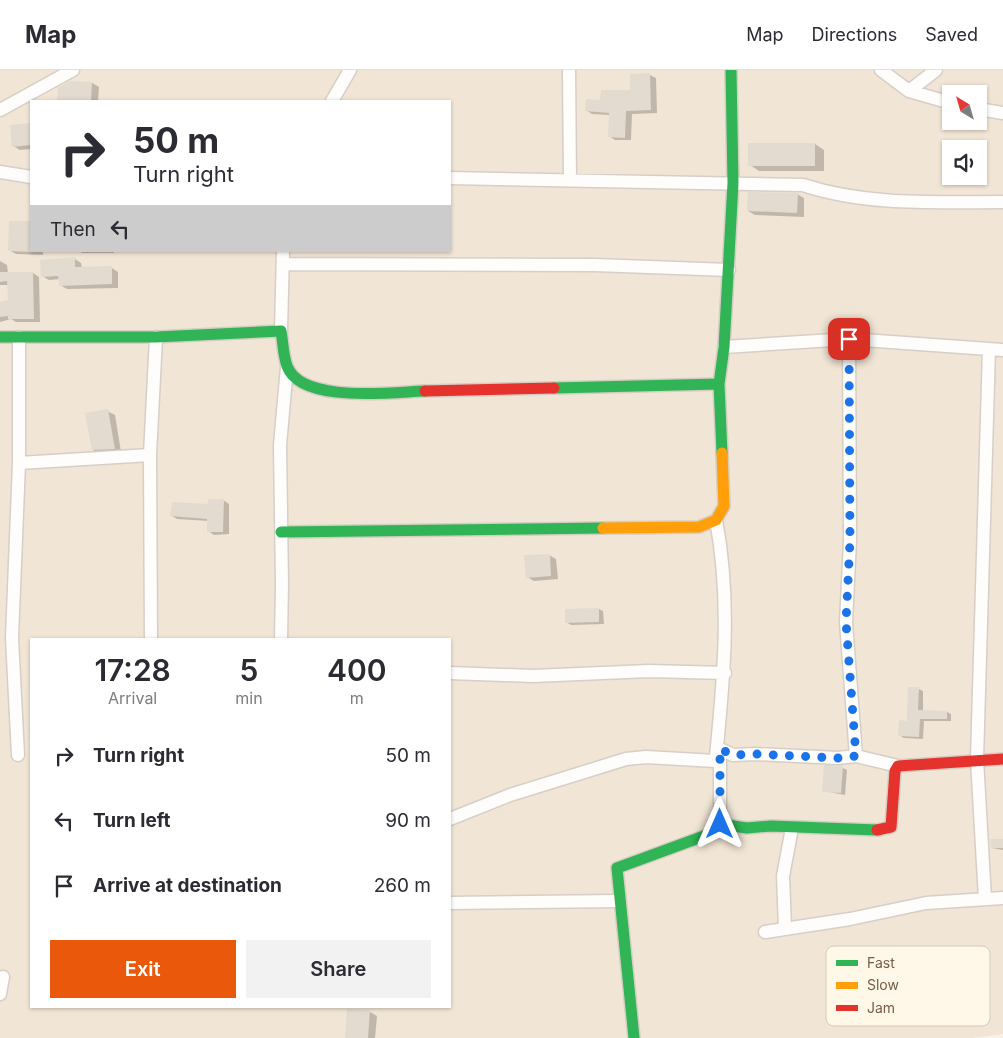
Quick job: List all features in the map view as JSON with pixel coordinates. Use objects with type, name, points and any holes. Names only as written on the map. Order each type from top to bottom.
[{"type":"street","points":[[0,110],[73,70]]},
{"type":"street","points":[[333,100],[350,70]]},
{"type":"street","points":[[569,70],[570,179]]},
{"type":"street","points":[[281,532],[699,528],[716,520],[724,506],[719,384],[724,347],[729,270],[732,183],[731,70]]},
{"type":"street","points":[[880,70],[909,91],[942,100]]},
{"type":"street","points":[[909,91],[936,70]]},
{"type":"street","points":[[988,110],[1003,113]]},
{"type":"street","points":[[0,172],[30,177]]},
{"type":"street","points":[[451,178],[803,185],[848,197],[921,202],[1003,202]]},
{"type":"street","points":[[281,638],[280,445],[287,367],[281,331],[283,258],[729,270]]},
{"type":"street","points":[[0,337],[156,338],[281,331]]},
{"type":"street","points":[[18,755],[12,638],[19,463],[19,337]]},
{"type":"street","points":[[151,638],[150,455],[156,338]]},
{"type":"street","points":[[724,347],[849,339],[1003,350]]},
{"type":"street","points":[[849,339],[850,541],[846,622],[856,756]]},
{"type":"street","points":[[985,899],[977,759],[988,349]]},
{"type":"street","points":[[287,367],[302,384],[336,393],[719,384]]},
{"type":"street","points":[[19,463],[150,455]]},
{"type":"street","points":[[634,1038],[617,868],[715,832],[720,824],[717,755],[725,673],[726,608],[722,552],[716,520]]},
{"type":"street","points":[[451,673],[533,676],[649,671],[725,673]]},
{"type":"street","points":[[451,819],[510,794],[626,759],[755,754],[838,758],[856,756],[898,766],[904,764],[1003,758]]},
{"type":"street","points":[[720,824],[747,828],[772,826],[884,830],[891,826],[893,820],[895,770],[898,766]]},
{"type":"street","points":[[785,928],[783,876],[792,828]]},
{"type":"street","points":[[765,932],[850,919],[926,903],[1003,898]]},
{"type":"street","points":[[451,903],[619,901]]},
{"type":"street","points":[[0,994],[3,977]]},
{"type":"shaded area","points":[[0,70],[1003,70],[1003,1034],[972,1038],[0,1038]]},
{"type":"building","points":[[650,73],[651,110],[626,111],[625,138],[608,137],[609,113],[585,111],[586,99],[600,100],[601,90],[630,90],[630,74]]},
{"type":"building","points":[[70,81],[92,82],[91,100],[57,100],[58,88]]},
{"type":"building","points":[[30,123],[30,145],[12,147],[10,125]]},
{"type":"building","points":[[748,143],[815,143],[815,166],[748,166]]},
{"type":"building","points":[[748,192],[798,193],[797,213],[747,211]]},
{"type":"building","points":[[9,221],[30,221],[30,252],[8,251]]},
{"type":"building","points":[[75,257],[75,267],[112,266],[112,284],[59,286],[58,276],[41,277],[40,260]]},
{"type":"building","points":[[0,272],[33,272],[34,319],[8,319],[8,316],[0,317],[0,302],[8,300],[7,281],[0,282]]},
{"type":"building","points":[[108,409],[115,449],[92,450],[85,413]]},
{"type":"building","points":[[208,499],[224,499],[223,532],[207,532],[207,519],[170,516],[172,502],[208,504]]},
{"type":"building","points":[[550,554],[551,576],[526,578],[524,555]]},
{"type":"building","points":[[599,608],[599,622],[565,623],[565,609]]},
{"type":"building","points":[[908,687],[919,687],[918,710],[947,711],[947,719],[920,719],[919,737],[898,736],[899,720],[907,721]]},
{"type":"building","points":[[824,765],[843,766],[841,793],[822,792]]},
{"type":"building","points":[[990,839],[1003,839],[1003,848],[991,848]]},
{"type":"building","points":[[347,1009],[370,1010],[368,1038],[345,1038]]},
{"type":"traffic: fast","points":[[722,453],[719,384],[724,347],[733,183],[731,70]]},
{"type":"traffic: fast","points":[[0,337],[156,337],[281,331],[287,366],[296,378],[310,386],[328,391],[371,394],[425,391]]},
{"type":"traffic: fast","points":[[554,388],[719,384]]},
{"type":"traffic: fast","points":[[281,532],[603,528]]},
{"type":"traffic: fast","points":[[634,1038],[617,868],[715,832],[720,824],[747,828],[771,826],[877,830]]},
{"type":"traffic: slow","points":[[603,528],[699,527],[716,520],[724,506],[722,453]]},
{"type":"traffic: jam","points":[[425,391],[554,388]]},
{"type":"traffic: jam","points":[[877,830],[891,827],[895,771],[898,766],[1003,759]]},
{"type":"route","points":[[720,824],[720,749],[733,755],[755,754],[838,758],[856,756],[846,622],[850,541],[849,339]]}]
